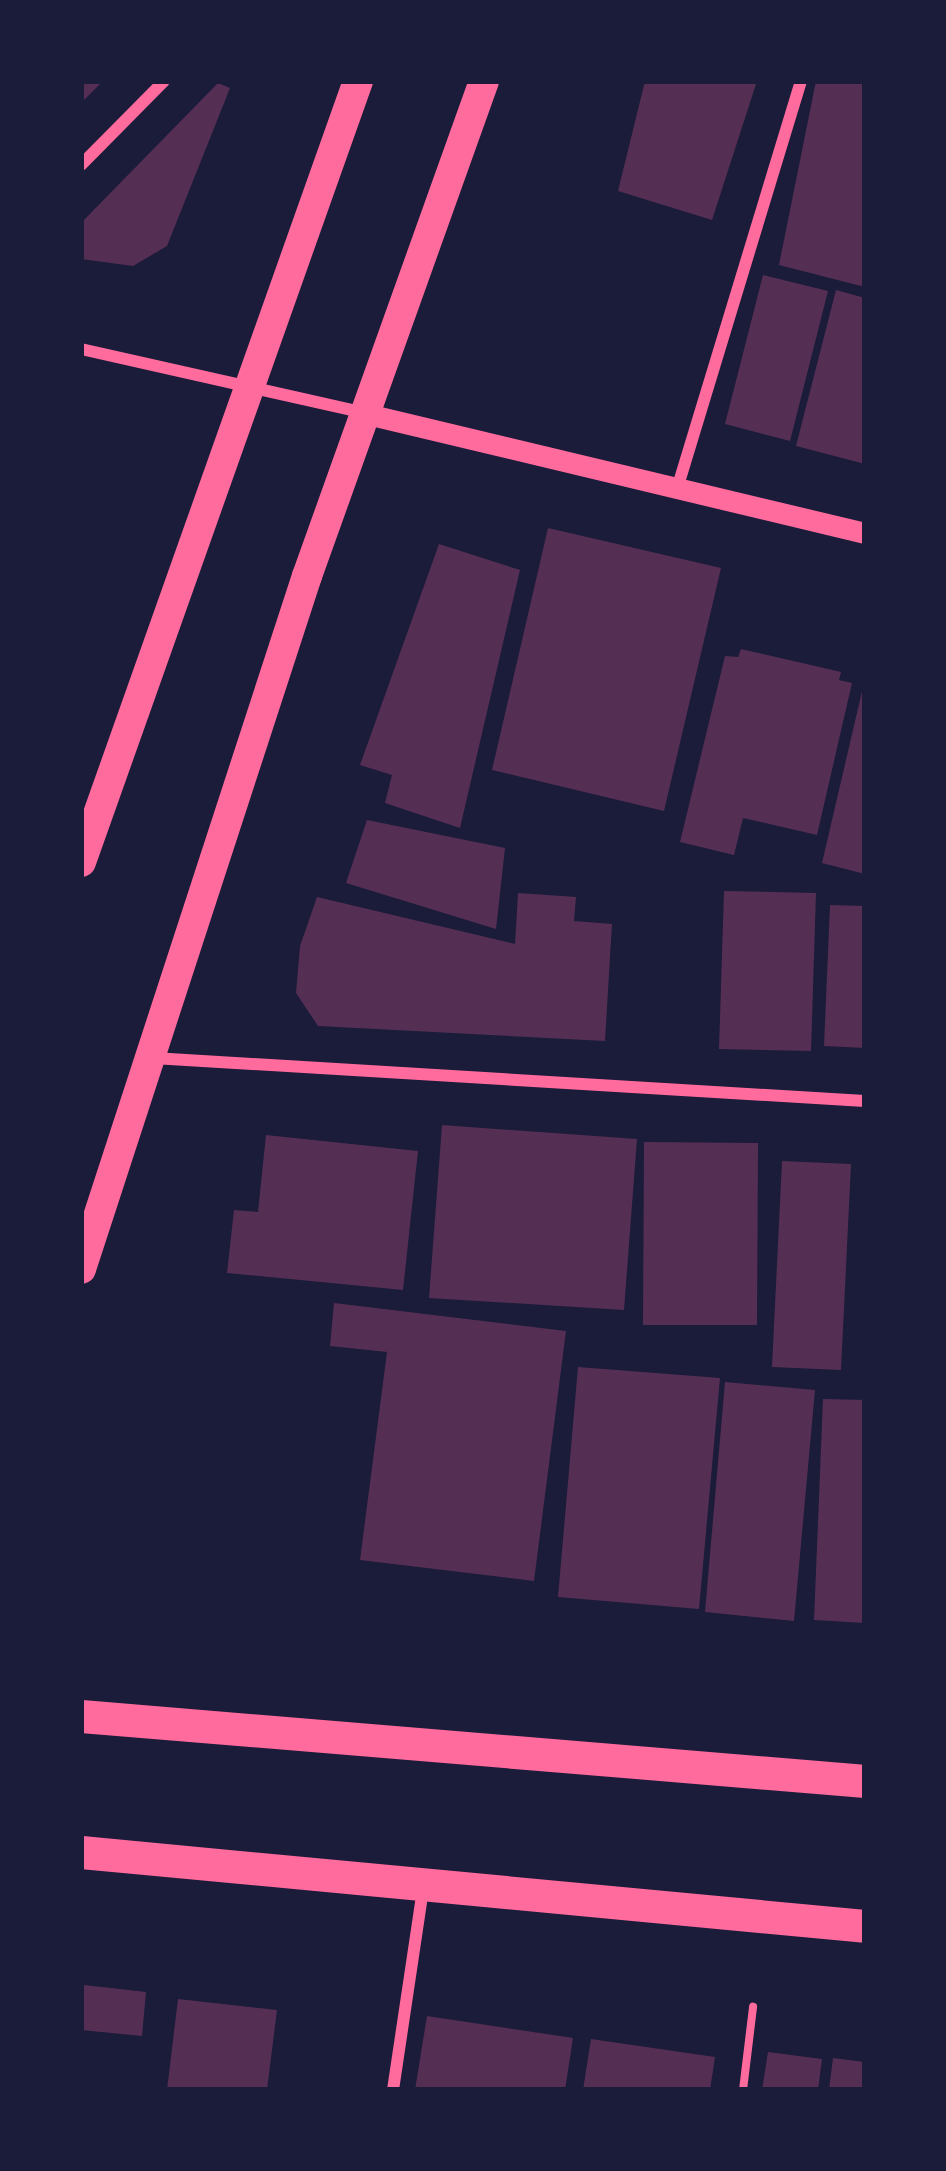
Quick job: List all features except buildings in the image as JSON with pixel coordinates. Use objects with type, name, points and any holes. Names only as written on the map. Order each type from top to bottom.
[{"type":"highway","points":[[81,1716],[865,1781]]},
{"type":"highway","points":[[81,1852],[865,1926]]},
{"type":"main road","points":[[81,862],[358,81]]},
{"type":"main road","points":[[81,1269],[147,1058],[484,81]]},
{"type":"street","points":[[81,165],[164,81]]},
{"type":"street","points":[[677,489],[802,81]]},
{"type":"street","points":[[81,349],[865,532]]},
{"type":"street","points":[[147,1058],[865,1101]]},
{"type":"street","points":[[393,2090],[424,1884]]},
{"type":"path","points":[[743,2090],[753,2007]]}]
